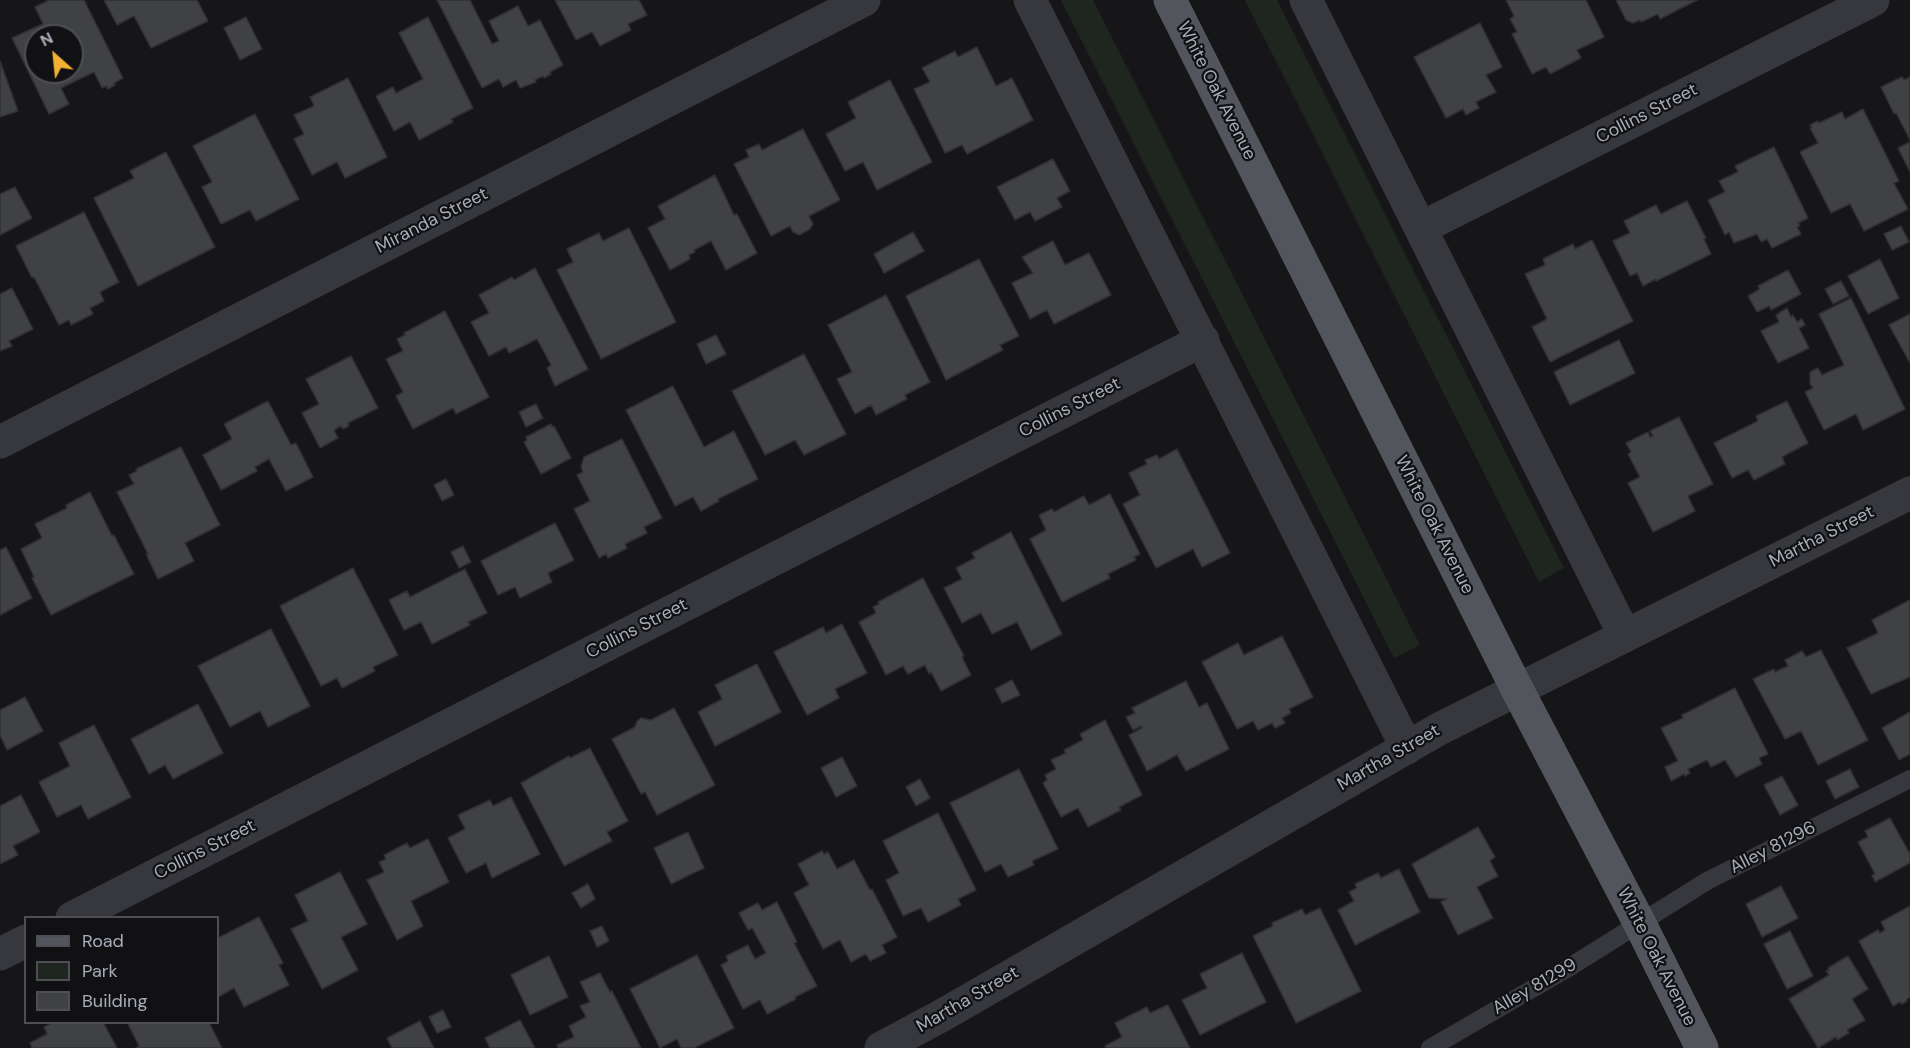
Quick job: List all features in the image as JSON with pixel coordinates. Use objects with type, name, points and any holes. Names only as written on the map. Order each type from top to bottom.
[{"type":"main road","name":"White Oak Avenue","points":[[1170,0],[1517,689],[1702,1048]]},
{"type":"street","name":"Miranda Street","points":[[0,442],[864,0]]},
{"type":"street","points":[[1030,0],[1407,748]]},
{"type":"street","points":[[1306,0],[1625,636]]},
{"type":"street","name":"Collins Street","points":[[1421,228],[1873,0]]},
{"type":"street","name":"Collins Street","points":[[76,916],[1203,340]]},
{"type":"street","name":"Martha Street","points":[[881,1048],[941,1016],[1438,729],[1910,493]]},
{"type":"street","points":[[0,954],[24,942]]},
{"type":"lane","name":"Alley 81296","points":[[1640,924],[1707,881],[1910,779]]},
{"type":"lane","name":"Alley 81299","points":[[1430,1048],[1640,924]]},
{"type":"green space","points":[[1061,0],[1093,0],[1420,645],[1394,658]]},
{"type":"green space","points":[[1245,0],[1277,0],[1564,568],[1539,582]]},
{"type":"building","points":[[49,0],[84,0],[123,78],[108,89],[106,86],[102,88],[94,72],[84,77],[84,24],[43,24],[35,7]]},
{"type":"building","points":[[104,0],[197,0],[208,21],[151,48],[134,16],[117,25]]},
{"type":"building","points":[[437,0],[470,0],[492,44],[499,41],[489,21],[518,6],[528,26],[540,20],[563,65],[544,78],[543,76],[535,80],[536,82],[520,88],[516,80],[503,87],[499,79],[482,88]]},
{"type":"building","points":[[555,0],[639,0],[647,15],[628,24],[631,30],[600,46],[592,32],[576,40]]},
{"type":"building","points":[[1506,0],[1586,0],[1604,37],[1577,50],[1581,58],[1550,74],[1546,67],[1532,74],[1512,34],[1517,32],[1510,19],[1514,16]]},
{"type":"building","points":[[1616,0],[1697,0],[1660,19],[1658,14],[1633,23],[1626,20]]},
{"type":"building","points":[[246,17],[262,49],[240,60],[224,28]]},
{"type":"building","points":[[428,17],[473,108],[451,119],[453,122],[419,140],[410,122],[394,131],[376,96],[393,87],[396,93],[423,79],[399,33]]},
{"type":"building","points":[[1480,23],[1502,67],[1486,75],[1496,92],[1476,102],[1479,108],[1466,115],[1463,109],[1446,118],[1414,57]]},
{"type":"building","points":[[24,33],[24,63],[12,38]]},
{"type":"building","points":[[977,47],[996,86],[1012,78],[1033,120],[967,154],[962,145],[945,153],[914,89],[930,82],[922,68],[955,51],[958,57]]},
{"type":"building","points":[[0,61],[18,111],[0,117]]},
{"type":"building","points":[[1902,77],[1904,80],[1910,77],[1910,140],[1881,87]]},
{"type":"building","points":[[348,78],[387,157],[345,178],[337,162],[312,175],[294,139],[304,134],[294,115],[314,106],[310,97]]},
{"type":"building","points":[[890,80],[932,162],[877,190],[863,162],[845,171],[826,134],[856,118],[848,102]]},
{"type":"building","points":[[34,84],[69,84],[61,88],[69,104],[49,114]]},
{"type":"building","points":[[1863,109],[1899,181],[1894,183],[1908,209],[1864,231],[1850,204],[1831,213],[1800,152],[1818,143],[1810,125],[1842,112],[1845,119]]},
{"type":"building","points":[[255,114],[299,199],[256,221],[250,210],[221,224],[202,187],[212,182],[193,146]]},
{"type":"building","points":[[803,129],[840,200],[809,216],[813,224],[810,229],[799,235],[793,232],[790,226],[771,236],[734,164],[749,157],[746,150],[759,144],[762,150]]},
{"type":"building","points":[[1910,142],[1910,172],[1898,148]]},
{"type":"building","points":[[1774,147],[1808,218],[1798,223],[1800,226],[1797,227],[1801,234],[1772,248],[1767,239],[1761,242],[1757,234],[1734,243],[1729,232],[1725,235],[1708,200],[1725,192],[1719,181],[1738,172],[1735,166]]},
{"type":"building","points":[[166,152],[215,247],[138,286],[94,198],[134,178],[130,171]]},
{"type":"building","points":[[1053,159],[1070,191],[1057,198],[1062,207],[1035,221],[1030,212],[1015,220],[997,187]]},
{"type":"building","points":[[715,175],[734,215],[737,214],[757,253],[726,270],[711,241],[694,250],[695,252],[689,255],[690,259],[670,270],[648,228],[665,219],[658,206]]},
{"type":"building","points":[[15,187],[32,218],[0,235],[0,194]]},
{"type":"building","points":[[1687,201],[1706,238],[1704,239],[1711,254],[1643,286],[1637,273],[1630,276],[1613,241],[1630,233],[1624,221],[1656,205],[1661,214]]},
{"type":"building","points":[[84,212],[119,282],[100,292],[104,301],[90,308],[93,314],[71,325],[69,320],[59,325],[16,246]]},
{"type":"building","points":[[1901,226],[1909,242],[1892,250],[1884,234]]},
{"type":"building","points":[[629,228],[676,322],[601,359],[557,270],[573,262],[567,249],[599,233],[603,241]]},
{"type":"building","points":[[913,232],[924,251],[884,273],[874,254]]},
{"type":"building","points":[[1592,240],[1633,321],[1550,362],[1532,327],[1547,319],[1525,274],[1545,265],[1543,259],[1573,244],[1575,249]]},
{"type":"building","points":[[1053,241],[1065,265],[1089,253],[1111,295],[1054,324],[1047,310],[1030,319],[1012,283],[1033,273],[1022,257]]},
{"type":"building","points":[[979,259],[1019,336],[1000,345],[1003,350],[946,380],[906,296]]},
{"type":"building","points":[[1880,259],[1899,298],[1868,314],[1848,276]]},
{"type":"building","points":[[535,268],[588,369],[555,386],[547,368],[551,365],[537,339],[509,353],[506,347],[489,356],[471,322],[489,313],[479,295],[512,277],[514,280]]},
{"type":"building","points":[[1788,270],[1801,294],[1771,310],[1769,306],[1757,312],[1748,296],[1760,289],[1758,286]]},
{"type":"building","points":[[1841,281],[1849,296],[1833,304],[1825,289]]},
{"type":"building","points":[[12,288],[33,329],[9,341],[12,346],[0,351],[0,294]]},
{"type":"building","points":[[886,295],[930,382],[905,395],[907,399],[876,415],[871,405],[855,414],[837,379],[852,372],[828,325]]},
{"type":"building","points":[[1851,298],[1905,409],[1863,430],[1856,414],[1824,430],[1805,392],[1813,388],[1810,384],[1810,372],[1818,368],[1822,375],[1844,365],[1819,314]]},
{"type":"building","points":[[1787,308],[1791,317],[1793,315],[1797,322],[1802,319],[1805,325],[1799,328],[1809,348],[1778,363],[1761,331],[1779,322],[1776,315]]},
{"type":"building","points":[[445,311],[489,397],[456,414],[453,408],[413,429],[396,396],[403,392],[386,359],[403,351],[397,339],[405,335],[404,333]]},
{"type":"building","points":[[1910,314],[1910,363],[1889,325]]},
{"type":"building","points":[[716,335],[726,354],[706,364],[697,344]]},
{"type":"building","points":[[1619,340],[1635,373],[1570,405],[1554,372]]},
{"type":"building","points":[[804,354],[846,434],[804,455],[795,440],[765,455],[732,391]]},
{"type":"building","points":[[351,356],[378,408],[348,423],[349,426],[343,429],[341,426],[334,430],[338,438],[320,448],[302,413],[319,404],[306,379]]},
{"type":"building","points":[[673,386],[704,447],[734,431],[758,479],[718,499],[719,501],[701,511],[693,497],[675,506],[626,410]]},
{"type":"building","points":[[268,401],[291,445],[296,443],[313,477],[286,491],[269,459],[255,467],[257,471],[221,490],[203,455],[232,439],[224,424]]},
{"type":"building","points":[[1787,401],[1808,443],[1782,457],[1785,464],[1754,480],[1748,470],[1732,478],[1714,443],[1758,421],[1756,416]]},
{"type":"building","points":[[536,404],[543,418],[526,427],[519,412]]},
{"type":"building","points":[[1679,417],[1713,484],[1688,496],[1695,511],[1653,532],[1628,483],[1640,477],[1628,454],[1631,452],[1626,443],[1648,432],[1650,437],[1653,436],[1650,431]]},
{"type":"building","points":[[551,424],[571,458],[541,474],[524,442],[527,440],[526,437]]},
{"type":"building","points":[[622,439],[662,518],[644,527],[647,533],[625,544],[627,548],[608,558],[606,554],[599,558],[574,509],[590,501],[577,475],[583,472],[581,467],[584,457]]},
{"type":"building","points":[[181,447],[220,525],[185,543],[194,561],[158,579],[117,492],[134,484],[129,475],[137,471],[136,469]]},
{"type":"building","points":[[1177,449],[1230,553],[1202,567],[1193,549],[1156,568],[1123,504],[1140,495],[1129,473],[1147,464],[1145,460],[1157,455],[1159,459]]},
{"type":"building","points":[[446,479],[454,495],[442,501],[434,485]]},
{"type":"building","points":[[90,492],[134,574],[51,615],[32,578],[34,577],[21,549],[42,538],[35,524],[67,508],[66,505]]},
{"type":"building","points":[[1110,494],[1140,554],[1134,557],[1136,560],[1108,574],[1110,578],[1062,602],[1030,539],[1046,530],[1039,515],[1052,509],[1054,512],[1084,496],[1089,505]]},
{"type":"building","points":[[555,523],[574,560],[548,573],[552,582],[520,598],[515,587],[498,595],[481,561]]},
{"type":"building","points":[[1011,532],[1062,634],[1031,650],[1017,622],[992,634],[981,613],[962,623],[944,588],[962,579],[956,568],[975,558],[972,553]]},
{"type":"building","points":[[463,546],[471,562],[459,568],[451,552]]},
{"type":"building","points":[[6,547],[32,598],[0,615],[0,550]]},
{"type":"building","points":[[353,568],[398,655],[373,667],[375,671],[342,688],[337,678],[321,686],[280,606]]},
{"type":"building","points":[[465,569],[487,613],[468,622],[470,625],[432,644],[421,622],[404,630],[389,600],[407,591],[410,597]]},
{"type":"building","points":[[923,578],[964,656],[962,657],[971,675],[941,691],[925,665],[908,674],[903,666],[886,675],[859,622],[876,613],[873,607],[879,604],[878,602]]},
{"type":"building","points":[[1910,600],[1910,677],[1871,694],[1847,648],[1878,633],[1872,620]]},
{"type":"building","points":[[842,624],[867,673],[835,689],[839,698],[807,715],[774,652],[823,627],[826,633]]},
{"type":"building","points":[[271,629],[310,706],[268,727],[260,711],[230,727],[198,666]]},
{"type":"building","points":[[1282,636],[1313,697],[1289,709],[1291,713],[1282,718],[1285,723],[1275,728],[1272,723],[1258,730],[1253,721],[1237,729],[1202,662],[1238,643],[1244,655]]},
{"type":"building","points":[[1821,650],[1868,740],[1818,765],[1801,731],[1785,739],[1753,679],[1774,669],[1775,672],[1788,666],[1785,660],[1802,651],[1806,657]]},
{"type":"building","points":[[757,664],[781,712],[715,746],[698,712],[722,699],[715,685]]},
{"type":"building","points":[[1012,680],[1020,695],[1002,703],[995,689]]},
{"type":"building","points":[[1186,681],[1199,707],[1207,703],[1229,749],[1186,771],[1177,755],[1147,771],[1129,735],[1142,728],[1141,726],[1133,730],[1126,717],[1135,713],[1132,708]]},
{"type":"building","points":[[1735,688],[1768,754],[1759,758],[1762,764],[1736,777],[1725,760],[1711,767],[1707,760],[1688,769],[1690,773],[1685,776],[1684,774],[1671,781],[1665,767],[1678,761],[1661,728]]},
{"type":"building","points":[[25,697],[43,731],[7,750],[0,735],[0,710]]},
{"type":"building","points":[[198,704],[223,753],[173,779],[165,765],[149,774],[131,739]]},
{"type":"building","points":[[674,708],[715,785],[657,815],[645,792],[641,794],[612,739],[635,727],[641,718],[651,720]]},
{"type":"building","points":[[1910,712],[1910,754],[1899,760],[1882,728]]},
{"type":"building","points":[[1105,720],[1142,795],[1119,807],[1121,810],[1088,827],[1078,808],[1061,817],[1043,783],[1047,780],[1045,775],[1056,769],[1051,760],[1066,753],[1064,750],[1083,740],[1080,734]]},
{"type":"building","points":[[94,725],[131,797],[88,819],[81,805],[57,817],[39,782],[70,766],[59,743]]},
{"type":"building","points":[[590,748],[628,821],[607,832],[612,841],[564,866],[521,783],[569,756],[570,758]]},
{"type":"building","points":[[842,757],[857,786],[836,797],[821,768]]},
{"type":"building","points":[[1019,769],[1058,849],[1032,861],[1034,865],[1008,877],[1001,864],[985,872],[950,803]]},
{"type":"building","points":[[1850,769],[1859,787],[1835,799],[1826,781]]},
{"type":"building","points":[[1782,776],[1798,805],[1780,815],[1764,785]]},
{"type":"building","points":[[920,779],[930,798],[916,806],[906,787]]},
{"type":"building","points":[[21,795],[40,832],[13,846],[18,855],[0,864],[0,806]]},
{"type":"building","points":[[511,797],[540,854],[492,878],[486,863],[466,873],[448,838],[465,829],[458,815],[490,800],[493,806]]},
{"type":"building","points":[[938,813],[976,890],[958,899],[961,905],[928,922],[921,908],[903,916],[886,880],[899,873],[883,841]]},
{"type":"building","points":[[1890,818],[1910,854],[1910,863],[1875,882],[1872,875],[1875,874],[1858,842],[1868,837],[1865,831]]},
{"type":"building","points":[[1478,827],[1495,857],[1490,861],[1498,876],[1477,887],[1493,918],[1458,935],[1441,902],[1447,899],[1429,898],[1412,864]]},
{"type":"building","points":[[688,832],[704,868],[671,884],[654,848]]},
{"type":"building","points":[[428,839],[449,882],[411,901],[423,926],[397,940],[367,880],[384,872],[379,862],[386,859],[384,855],[407,843],[410,848]]},
{"type":"building","points":[[822,851],[824,854],[828,852],[837,869],[854,860],[897,937],[882,945],[886,953],[870,961],[866,954],[851,962],[840,940],[823,949],[794,893],[809,885],[798,864]]},
{"type":"building","points":[[1399,869],[1420,912],[1355,945],[1338,910],[1354,901],[1349,892],[1357,888],[1355,884],[1378,873],[1381,878]]},
{"type":"building","points":[[340,872],[367,924],[341,937],[358,970],[322,989],[291,929],[308,921],[295,895]]},
{"type":"building","points":[[588,884],[595,899],[581,908],[572,893]]},
{"type":"building","points":[[1781,886],[1798,918],[1762,937],[1746,904]]},
{"type":"building","points":[[777,902],[797,942],[794,943],[817,986],[767,1014],[760,1000],[743,1009],[721,965],[728,961],[726,956],[748,945],[755,959],[766,953],[752,928],[748,930],[739,913],[758,903],[762,910]]},
{"type":"building","points":[[1910,906],[1910,997],[1902,1004],[1900,1002],[1893,1006],[1859,941],[1878,930],[1880,933],[1885,930],[1881,922]]},
{"type":"building","points":[[1320,908],[1361,991],[1296,1023],[1253,936],[1273,926],[1272,923],[1302,909],[1305,915]]},
{"type":"building","points":[[259,917],[283,963],[279,965],[289,985],[244,1007],[234,988],[219,996],[219,937]]},
{"type":"building","points":[[602,926],[609,941],[597,947],[590,931]]},
{"type":"building","points":[[1790,931],[1813,976],[1787,989],[1764,944]]},
{"type":"building","points":[[1242,953],[1266,1002],[1200,1035],[1182,1000],[1207,988],[1200,974]]},
{"type":"building","points":[[697,955],[734,1028],[694,1048],[681,1048],[677,1039],[660,1048],[630,989]]},
{"type":"building","points":[[549,956],[568,997],[530,1015],[511,975]]},
{"type":"building","points":[[1848,956],[1868,989],[1852,999],[1865,1020],[1847,1030],[1849,1033],[1837,1040],[1836,1037],[1818,1048],[1789,999],[1829,975],[1826,971],[1829,970],[1828,968]]},
{"type":"building","points":[[600,973],[610,992],[612,991],[641,1048],[558,1048],[557,1045],[574,1037],[569,1026],[586,1017],[580,1006],[590,1002],[580,982]]},
{"type":"building","points":[[1168,1005],[1190,1048],[1106,1048],[1105,1046],[1122,1037],[1115,1023],[1147,1007],[1150,1013]]},
{"type":"building","points":[[443,1010],[451,1027],[437,1033],[429,1017]]},
{"type":"building","points":[[520,1020],[535,1048],[490,1048],[485,1038]]},
{"type":"building","points":[[420,1021],[434,1048],[392,1048],[387,1038]]},
{"type":"building","points":[[50,1024],[104,1024],[117,1048],[32,1048],[30,1043],[47,1034],[44,1027]]},
{"type":"building","points":[[128,1024],[210,1024],[222,1048],[136,1048],[139,1046]]}]
